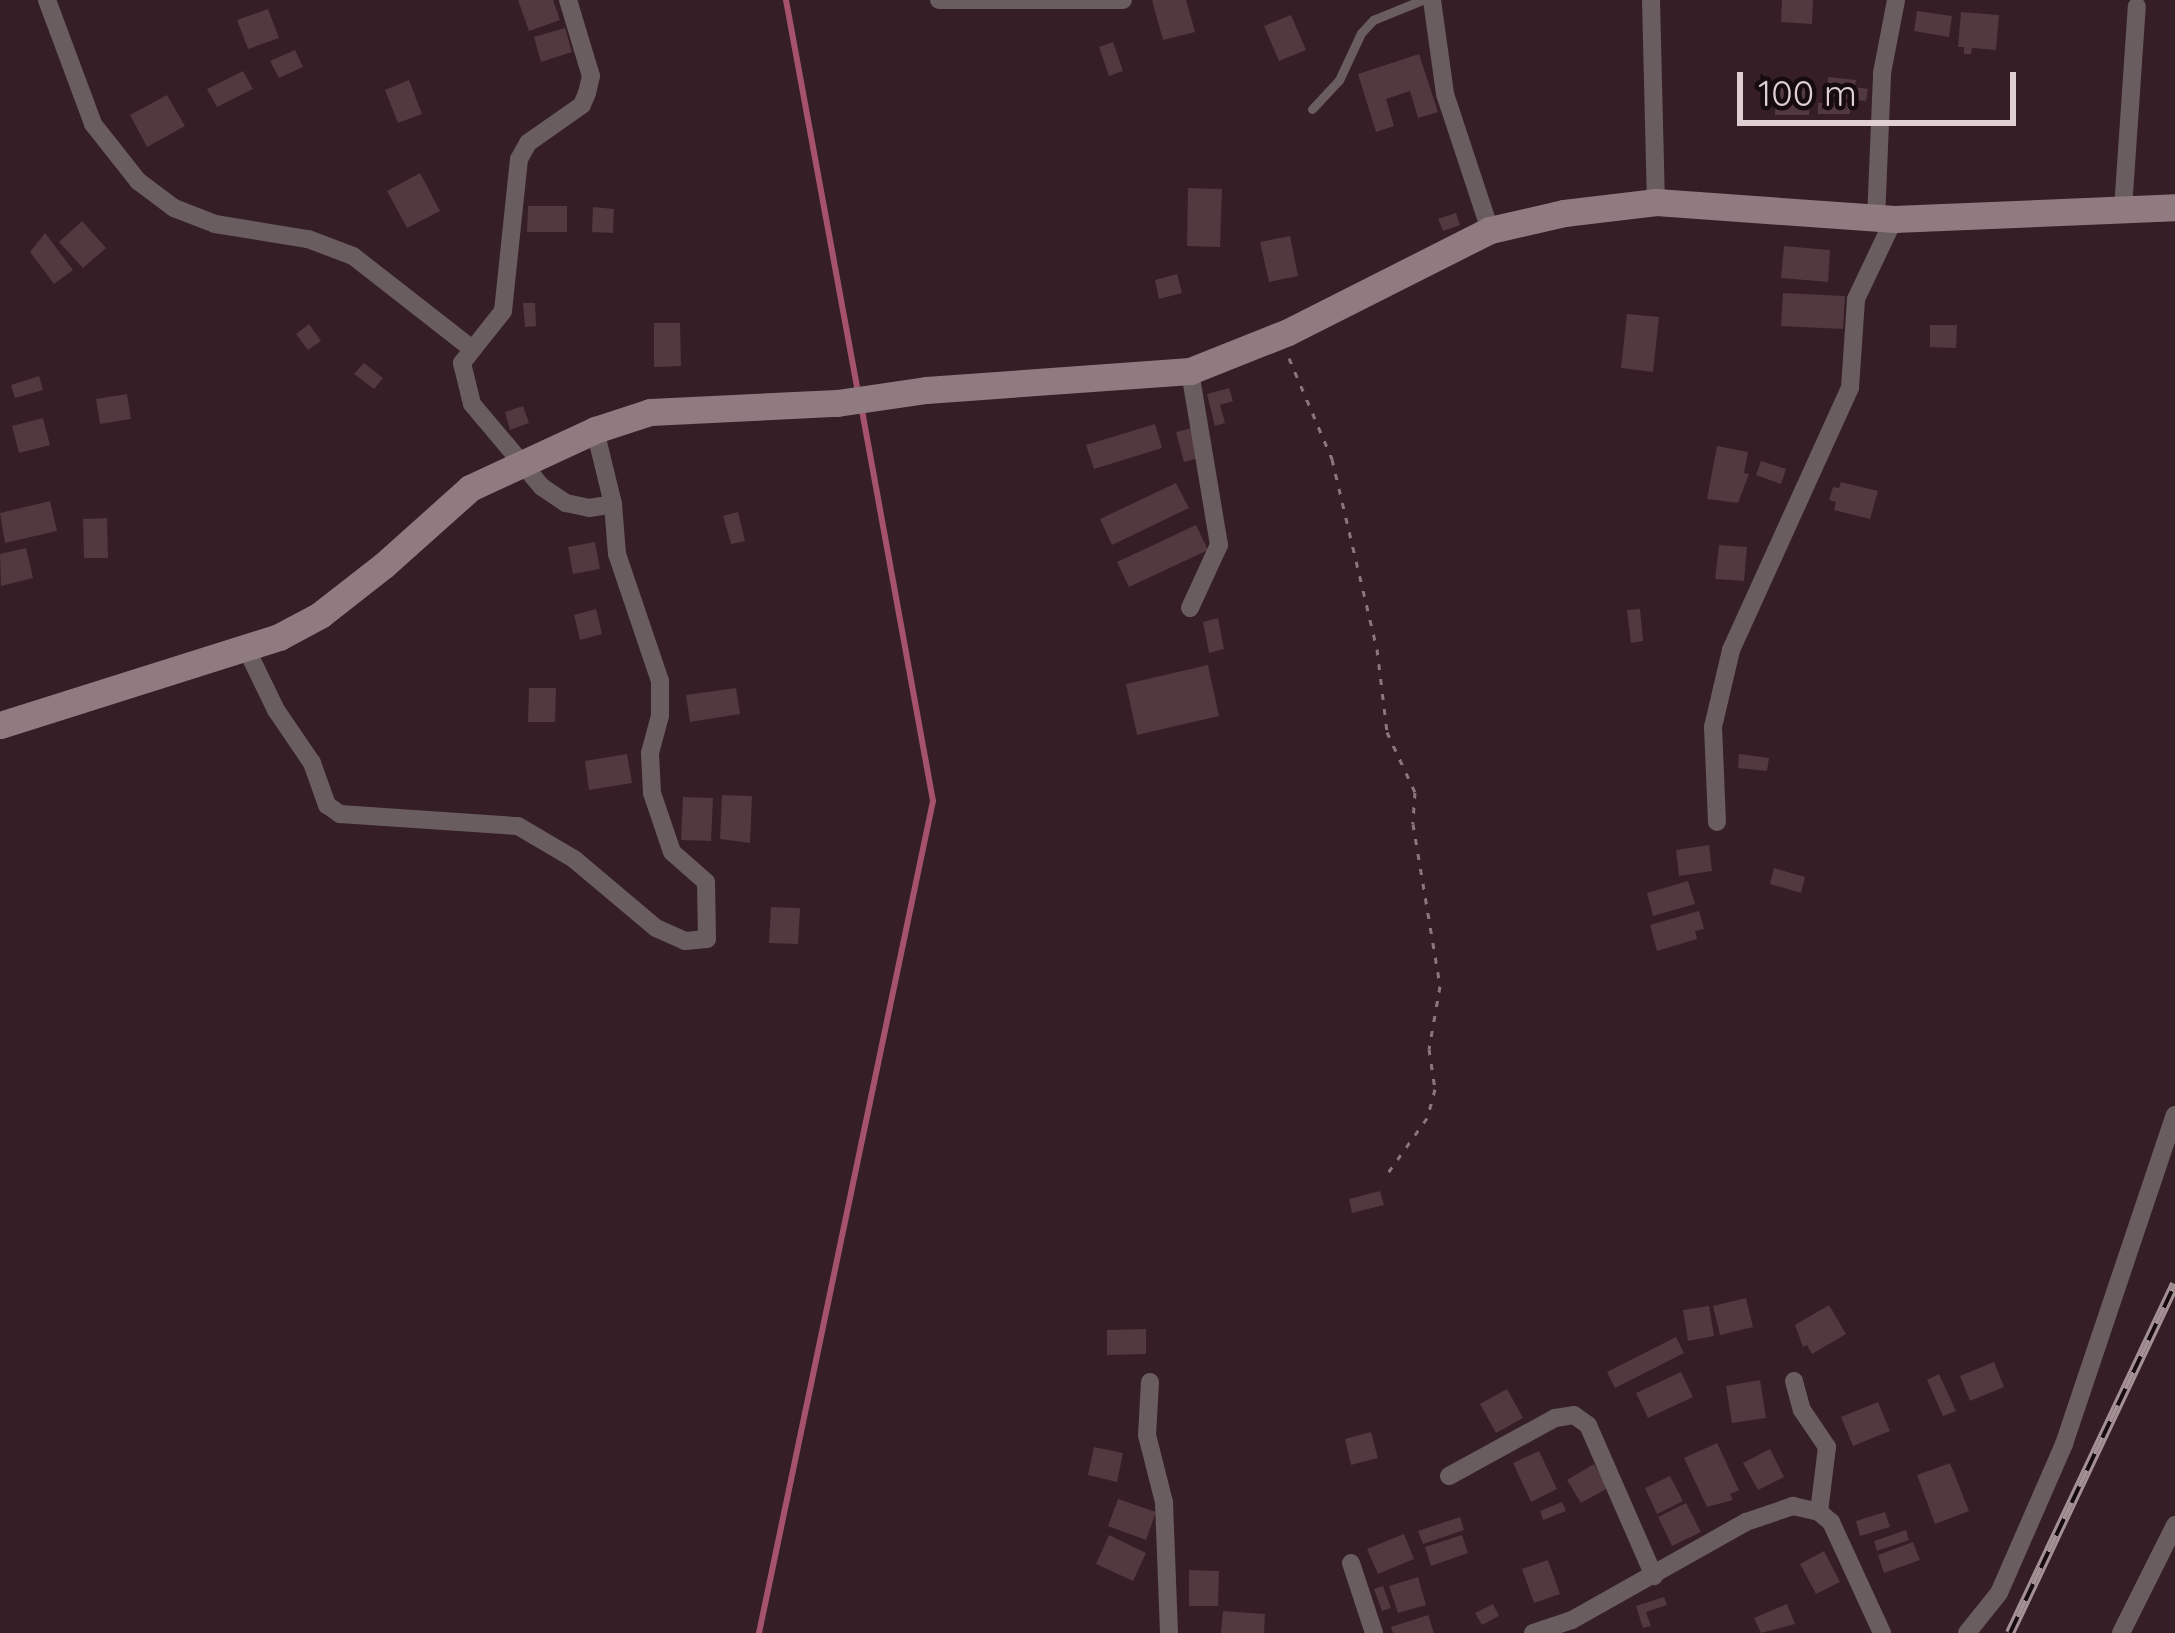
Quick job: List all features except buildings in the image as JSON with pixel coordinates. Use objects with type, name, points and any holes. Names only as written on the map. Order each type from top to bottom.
[{"type":"street","points":[[47,0],[93,124],[138,181],[174,208],[215,224],[308,239],[353,256],[472,349]]},
{"type":"street","points":[[568,0],[591,76],[587,93],[582,105],[528,142],[519,159],[510,286],[503,311],[462,363],[472,404],[520,462],[566,503],[589,508],[613,504]]},
{"type":"street","points":[[939,0],[1123,0]]},
{"type":"street","points":[[1432,0],[1444,94],[1490,230]]},
{"type":"street","points":[[1651,0],[1656,202]]},
{"type":"street","points":[[1718,822],[1713,727],[1731,650],[1850,388],[1856,299],[1885,219],[1882,73],[1896,0]]},
{"type":"street","points":[[2123,209],[2138,6]]},
{"type":"street","points":[[0,725],[149,675],[247,650],[320,615],[470,488],[595,430],[650,412],[1190,371],[1281,335],[1490,230],[1564,213],[1656,202],[1885,219],[2175,207]]},
{"type":"street","points":[[1190,371],[1219,545],[1190,608]]},
{"type":"street","points":[[247,650],[276,710],[313,763],[327,805],[340,814],[518,826],[574,860],[656,928],[700,942],[707,939],[710,895],[706,882],[672,852],[652,793],[650,753],[660,681],[617,554],[613,504],[595,430]]},
{"type":"street","points":[[1967,1633],[1999,1592],[2064,1444],[2175,1114]]},
{"type":"street","points":[[1794,1381],[1802,1409],[1827,1447],[1819,1512]]},
{"type":"street","points":[[1150,1382],[1147,1436],[1164,1502],[1164,1613],[1169,1633]]},
{"type":"street","points":[[1449,1476],[1555,1418],[1574,1415],[1588,1425],[1654,1576]]},
{"type":"street","points":[[1533,1633],[1572,1620],[1774,1510],[1793,1506],[1819,1512],[1840,1538],[1882,1633]]},
{"type":"street","points":[[2121,1633],[2175,1525]]},
{"type":"street","points":[[1351,1563],[1374,1633]]},
{"type":"lane","points":[[1312,109],[1340,80],[1361,33],[1373,20],[1422,0]]},
{"type":"path","points":[[1281,335],[1332,459],[1377,649],[1387,732],[1415,792],[1413,824],[1440,986],[1429,1049],[1435,1089],[1427,1118],[1387,1174]]},
{"type":"waterway","points":[[786,0],[858,392]]},
{"type":"waterway","points":[[759,1633],[933,801],[861,405]]},
{"type":"railway","points":[[2010,1633],[2175,1284]]}]
